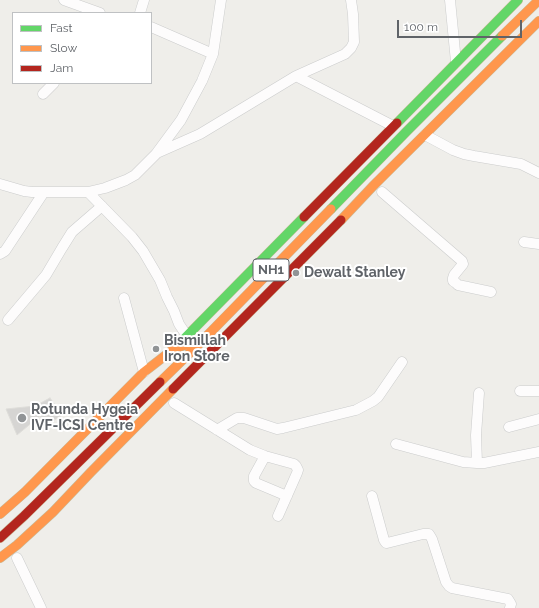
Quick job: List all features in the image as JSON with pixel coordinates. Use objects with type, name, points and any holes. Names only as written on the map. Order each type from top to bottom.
[{"type":"highway","points":[[0,514],[25,492],[144,372],[175,348],[518,0]]},
{"type":"highway","name":"NH1","points":[[0,538],[198,345],[407,131],[539,0]]},
{"type":"highway","name":"NH1","points":[[0,558],[17,545],[53,512],[374,185],[432,138],[539,21]]},
{"type":"highway","points":[[205,370],[225,347],[348,225]]},
{"type":"highway","points":[[175,348],[188,344],[198,345]]},
{"type":"street","points":[[64,0],[97,12]]},
{"type":"street","points":[[140,12],[144,0]]},
{"type":"street","points":[[0,184],[24,191],[88,192],[105,188],[136,175],[156,154],[181,120],[202,81],[213,54],[221,0]]},
{"type":"street","points":[[156,154],[200,134],[296,76],[345,54],[354,42],[351,0]]},
{"type":"street","points":[[450,0],[456,62]]},
{"type":"street","points":[[152,27],[213,54]]},
{"type":"street","points":[[296,76],[393,126]]},
{"type":"street","points":[[43,94],[53,84]]},
{"type":"street","points":[[432,138],[453,150],[464,154],[521,164],[539,173]]},
{"type":"street","points":[[0,254],[5,251],[44,192]]},
{"type":"street","points":[[88,192],[132,237],[143,251],[160,280],[179,324],[187,336]]},
{"type":"street","points":[[382,192],[462,260],[463,264],[453,278],[458,285],[490,292]]},
{"type":"street","points":[[8,320],[46,275],[72,232],[102,206]]},
{"type":"street","points":[[524,242],[539,244]]},
{"type":"street","points":[[124,298],[144,372]]},
{"type":"street","points":[[216,430],[237,418],[244,418],[277,429],[356,410],[378,397],[402,362]]},
{"type":"street","points":[[520,391],[539,391]]},
{"type":"street","points":[[477,463],[476,435],[479,393]]},
{"type":"street","points":[[174,403],[250,450],[294,464],[296,466],[298,470],[297,473],[278,516]]},
{"type":"street","points":[[509,427],[539,419]]},
{"type":"street","points":[[396,444],[463,462],[477,463],[484,463],[539,452]]},
{"type":"street","points":[[265,456],[254,476],[254,481],[287,496]]},
{"type":"street","points":[[372,496],[386,543],[423,534],[429,534],[446,582],[449,586],[452,588],[508,599],[511,604],[510,608]]},
{"type":"street","points":[[17,558],[41,608]]},
{"type":"building","points":[[50,398],[62,415],[47,425],[40,416],[17,435],[6,409],[35,406]]},
{"type":"traffic: fast","points":[[397,123],[518,0]]},
{"type":"traffic: fast","points":[[331,209],[502,36]]},
{"type":"traffic: fast","points":[[175,348],[304,217]]},
{"type":"traffic: slow","points":[[502,36],[539,0]]},
{"type":"traffic: slow","points":[[341,220],[374,185],[539,21]]},
{"type":"traffic: slow","points":[[160,382],[331,209]]},
{"type":"traffic: slow","points":[[0,514],[25,492],[144,372],[175,348],[186,345]]},
{"type":"traffic: slow","points":[[0,558],[17,545],[53,512],[173,389]]},
{"type":"traffic: jam","points":[[304,217],[397,123]]},
{"type":"traffic: jam","points":[[173,389],[341,220]]},
{"type":"traffic: jam","points":[[0,538],[160,382]]},
{"type":"place","name":"Dewalt Stanley","points":[[296,273]]},
{"type":"place","name":"Bismillah Iron Store","points":[[156,349]]},
{"type":"place","name":"Rotunda Hygeia IVF-ICSI Centre","points":[[22,418]]}]
